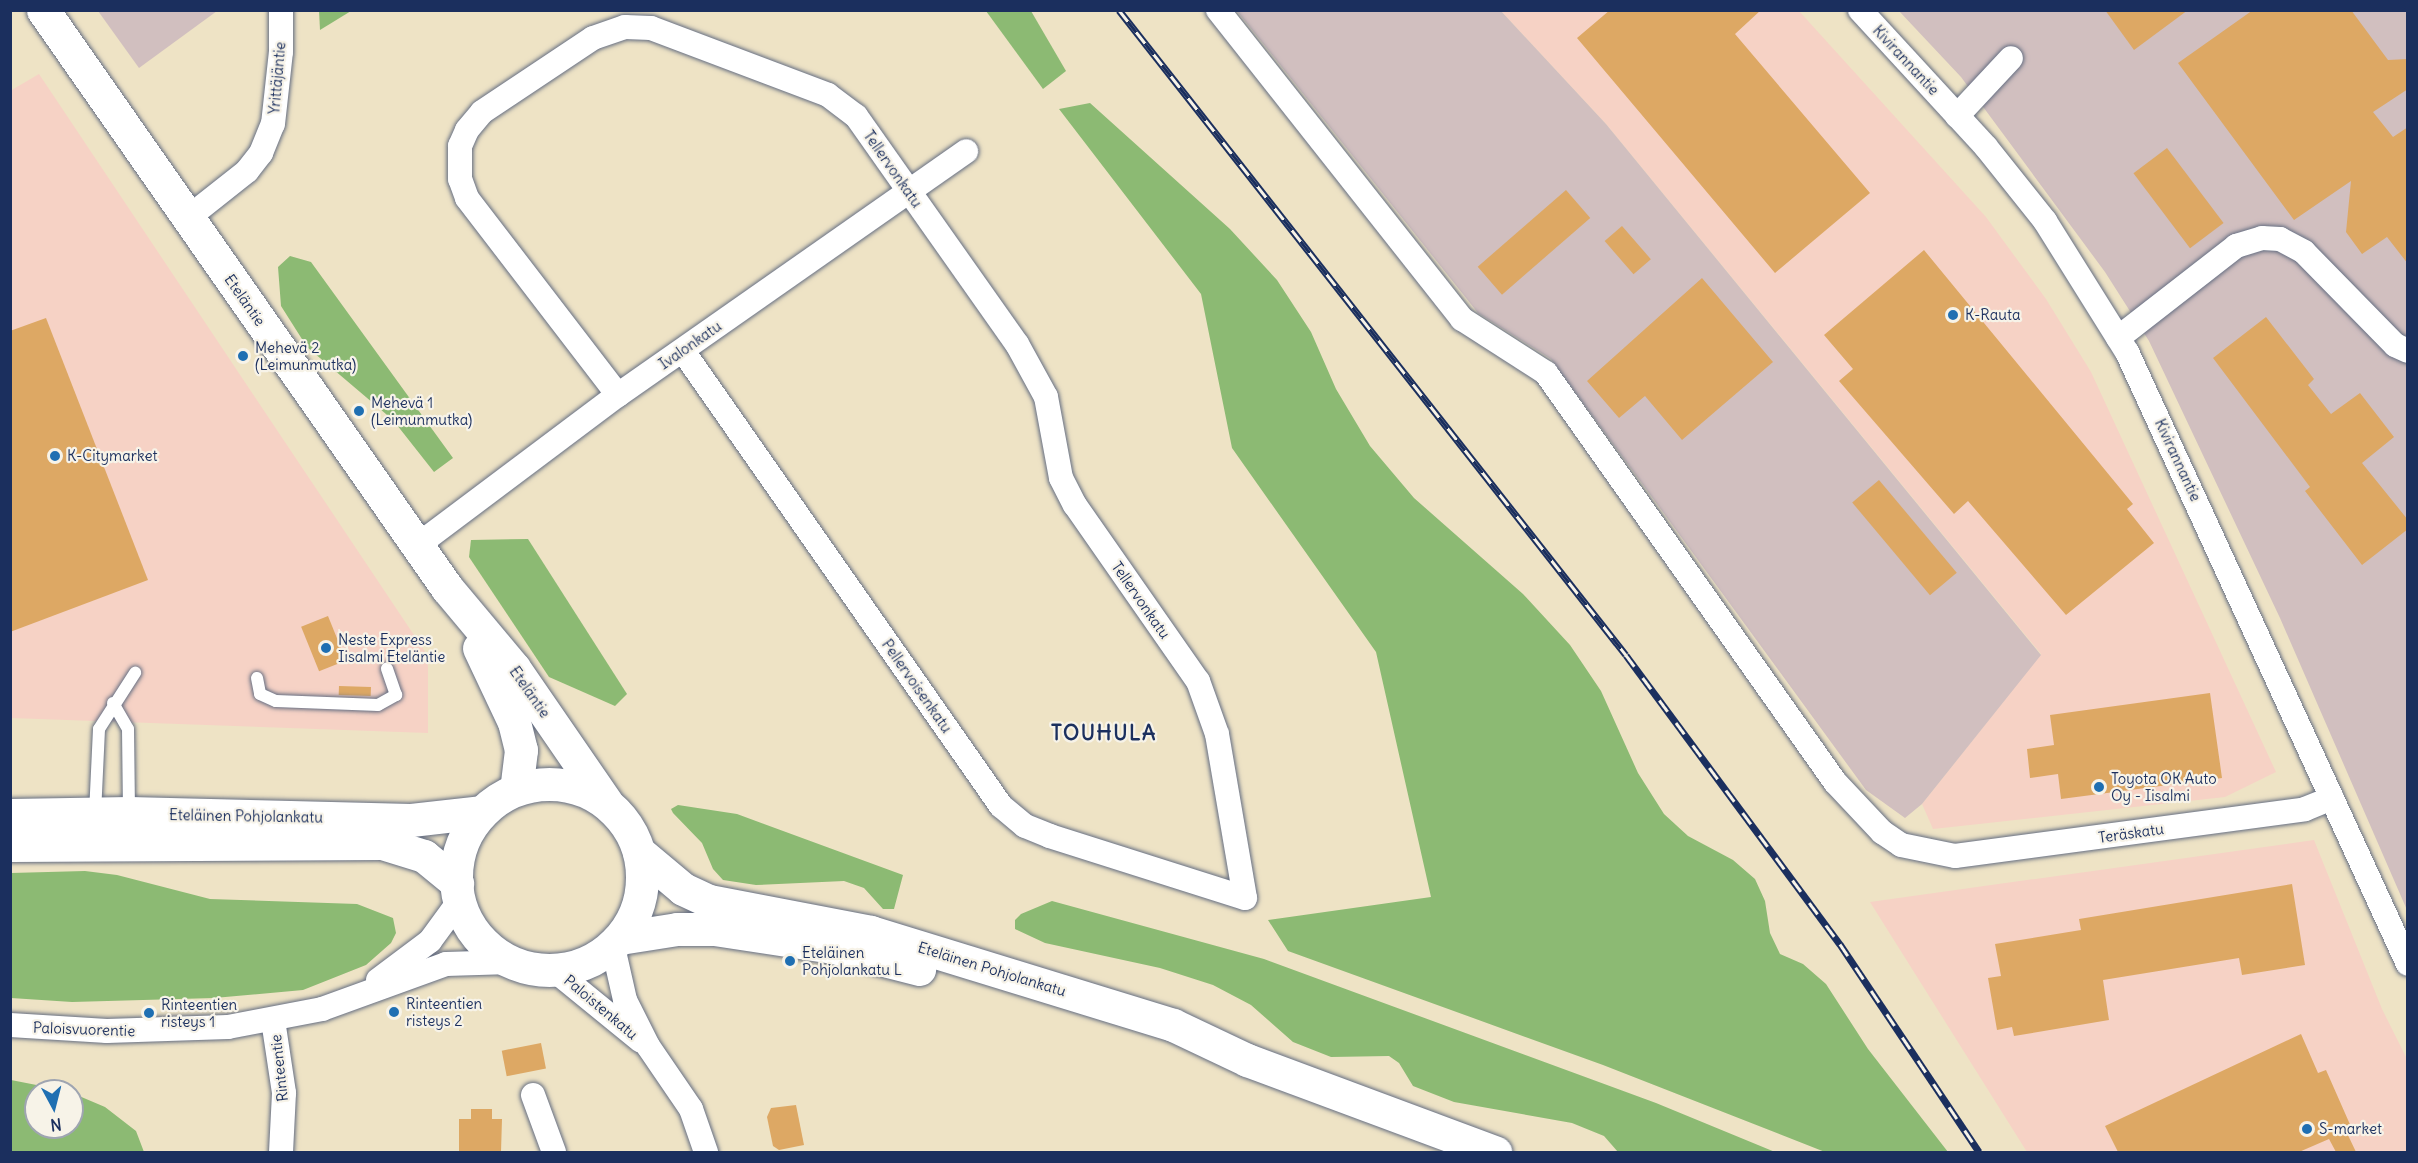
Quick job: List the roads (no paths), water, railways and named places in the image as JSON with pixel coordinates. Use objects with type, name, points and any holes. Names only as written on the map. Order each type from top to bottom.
[{"type":"main road","name":"Eteläntie","points":[[43,10],[447,588],[495,678],[514,722],[521,750],[516,789]]},
{"type":"main road","name":"Eteläntie","points":[[447,588],[514,668],[606,802]]},
{"type":"main road","points":[[559,785],[581,790],[606,802],[628,826],[639,852],[639,900],[617,942],[578,966],[554,970],[511,962],[481,940],[459,891],[463,844],[481,812],[516,789],[559,785]]},
{"type":"main road","name":"Eteläinen Pohjolankatu","points":[[10,845],[112,826],[411,820],[481,812]]},
{"type":"main road","name":"Eteläinen Pohjolankatu","points":[[10,815],[112,826],[382,843],[424,856],[459,891]]},
{"type":"main road","name":"Eteläinen Pohjolankatu","points":[[639,852],[683,889],[709,901],[871,932],[1173,1025],[1247,1060],[1495,1152]]},
{"type":"main road","name":"Eteläinen Pohjolankatu","points":[[617,942],[677,929],[714,929],[833,947],[912,967],[1168,1046],[1247,1060]]},
{"type":"street","name":"Yrittäjäntie","points":[[189,217],[247,171],[261,153],[273,124],[281,52],[281,10]]},
{"type":"street","name":"Teräskatu","points":[[1218,10],[1462,319],[1546,373],[1863,816],[1901,844],[1928,852],[1955,856],[1987,853],[2305,808],[2332,798]]},
{"type":"street","name":"Kivirannantie","points":[[1860,10],[1958,116],[2045,221],[2118,338],[2181,465],[2408,963]]},
{"type":"street","name":"Tellervonkatu","points":[[618,395],[467,198],[460,179],[460,146],[466,130],[482,112],[593,38],[625,27],[651,28],[828,95],[856,116],[1035,373],[1046,397],[1062,478],[1075,505],[1198,681],[1217,734],[1245,898]]},
{"type":"street","points":[[1958,116],[2011,58]]},
{"type":"street","name":"Ivalonkatu","points":[[418,545],[618,395],[966,151]]},
{"type":"street","points":[[2118,338],[2236,246],[2262,238],[2280,239],[2304,252],[2395,345],[2408,351]]},
{"type":"street","name":"Pellervoisenkatu","points":[[683,351],[1001,806],[1026,826],[1050,836],[1245,898]]},
{"type":"street","name":"Paloisvuorentie","points":[[368,990],[386,971],[430,941],[459,891]]},
{"type":"street","name":"Paloistenkatu","points":[[617,942],[622,991],[648,1046],[691,1110],[706,1152]]},
{"type":"street","name":"Paloisvuorentie","points":[[10,1025],[107,1031],[188,1030],[273,1020],[322,1009],[368,990],[446,964],[511,962]]},
{"type":"street","name":"Paloistenkatu","points":[[554,970],[576,984],[648,1046]]},
{"type":"street","name":"Rinteentie","points":[[273,1020],[284,1093],[281,1152]]},
{"type":"street","points":[[533,1095],[554,1152]]},
{"type":"lane","points":[[257,678],[260,694],[276,701],[378,705],[396,695],[387,669]]},
{"type":"lane","points":[[112,826],[99,729],[113,703],[135,674]]},
{"type":"lane","points":[[112,826],[128,729],[113,703]]},
{"type":"railway","points":[[1119,10],[1626,655],[1840,944],[1979,1152]]},
{"type":"place","name":"K-Rauta","points":[[1953,315]]},
{"type":"place","name":"Mehevä 2 (Leimunmutka)","points":[[243,356]]},
{"type":"place","name":"Mehevä 1 (Leimunmutka)","points":[[359,411]]},
{"type":"place","name":"K-Citymarket","points":[[55,456]]},
{"type":"place","name":"Neste Express Iisalmi Eteläntie","points":[[326,648]]},
{"type":"place","name":"Toyota OK Auto Oy - Iisalmi","points":[[2099,787]]},
{"type":"place","name":"Eteläinen Pohjolankatu L","points":[[790,961]]},
{"type":"place","name":"Rinteentien risteys 2","points":[[394,1012]]},
{"type":"place","name":"Rinteentien risteys 1","points":[[149,1013]]},
{"type":"place","name":"S-market","points":[[2307,1129]]},
{"type":"district","name":"TOUHULA","points":[[1104,733]]}]
